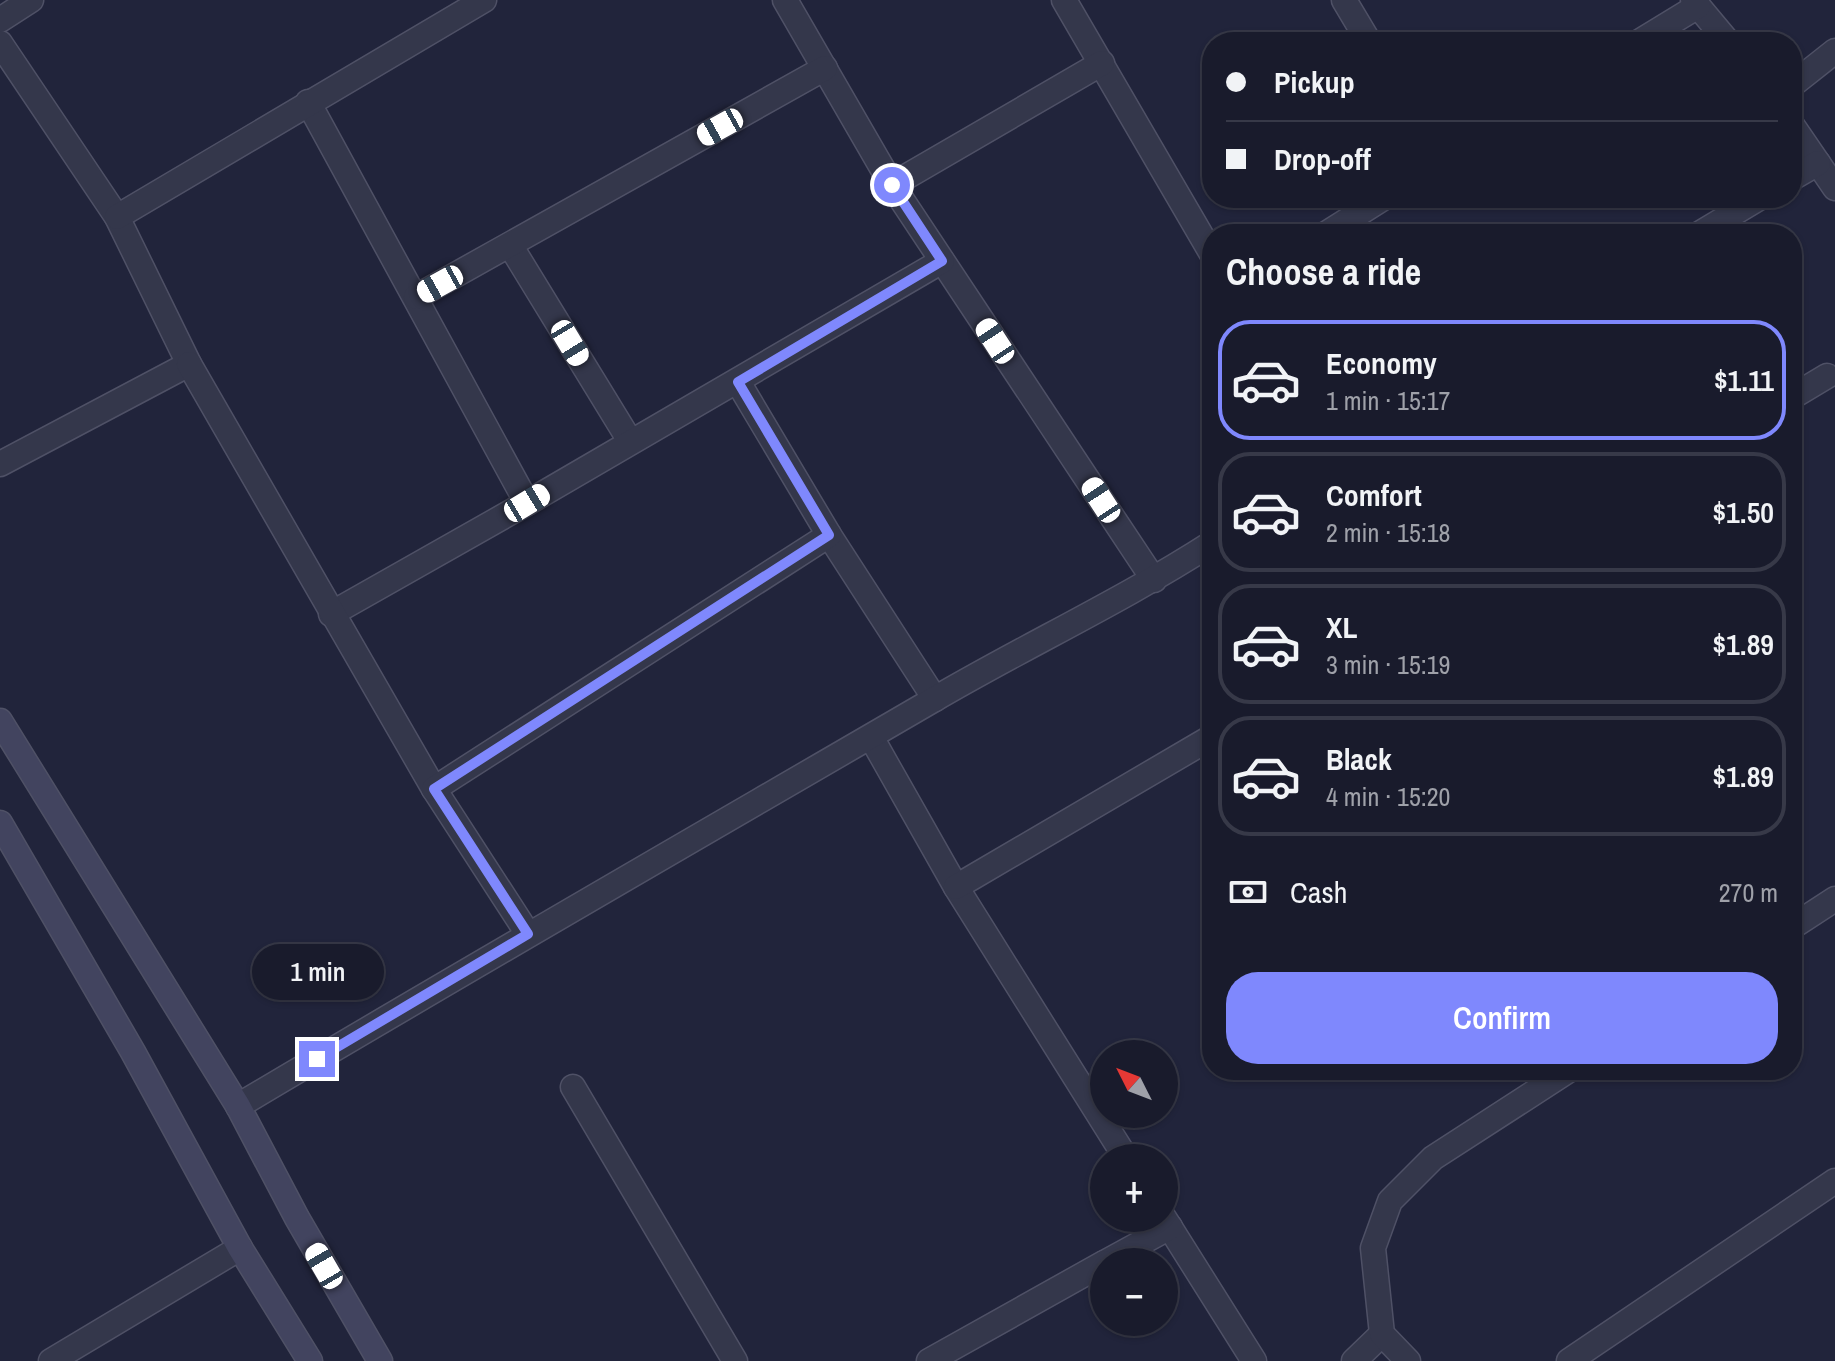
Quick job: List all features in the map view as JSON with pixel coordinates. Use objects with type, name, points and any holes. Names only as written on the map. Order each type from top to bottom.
[{"type":"main road","points":[[0,721],[238,1106],[297,1218],[380,1361]]},
{"type":"main road","points":[[0,823],[133,1052],[240,1248],[310,1361]]},
{"type":"street","points":[[0,20],[31,0]]},
{"type":"street","points":[[117,217],[484,0]]},
{"type":"street","points":[[785,0],[892,185],[1154,580]]},
{"type":"street","points":[[1064,0],[1202,237]]},
{"type":"street","points":[[1344,0],[1363,32]]},
{"type":"street","points":[[1654,32],[1696,3],[1720,32]]},
{"type":"street","points":[[0,43],[117,217],[189,364],[331,614],[434,789],[528,934]]},
{"type":"street","points":[[1802,77],[1835,51]]},
{"type":"street","points":[[892,185],[1102,63]]},
{"type":"street","points":[[416,297],[825,68]]},
{"type":"street","points":[[308,102],[527,503]]},
{"type":"street","points":[[1802,140],[1835,188]]},
{"type":"street","points":[[1802,172],[1818,163]]},
{"type":"street","points":[[1342,224],[1367,208]]},
{"type":"street","points":[[1716,224],[1742,208]]},
{"type":"street","points":[[510,245],[630,441]]},
{"type":"street","points":[[331,614],[738,382],[942,261]]},
{"type":"street","points":[[0,464],[189,364]]},
{"type":"street","points":[[1802,391],[1827,376]]},
{"type":"street","points":[[738,382],[829,535],[935,699]]},
{"type":"street","points":[[434,789],[829,535]]},
{"type":"street","points":[[238,1106],[528,934],[935,699],[1154,580],[1202,549]]},
{"type":"street","points":[[871,737],[956,887],[1117,1144]]},
{"type":"street","points":[[956,887],[1202,743]]},
{"type":"street","points":[[1802,920],[1835,899]]},
{"type":"street","points":[[1408,1361],[1382,1334],[1373,1248],[1390,1201],[1433,1158],[1554,1080]]},
{"type":"street","points":[[573,1087],[735,1361]]},
{"type":"street","points":[[1569,1361],[1835,1181]]},
{"type":"street","points":[[1128,1248],[1152,1232]]},
{"type":"street","points":[[1173,1232],[1254,1361]]},
{"type":"street","points":[[51,1361],[240,1248]]},
{"type":"street","points":[[929,1361],[1090,1271]]},
{"type":"street","points":[[1354,1361],[1382,1334]]},
{"type":"route","points":[[317,1059],[528,934],[434,789],[829,535],[738,382],[942,261],[892,185]]}]
